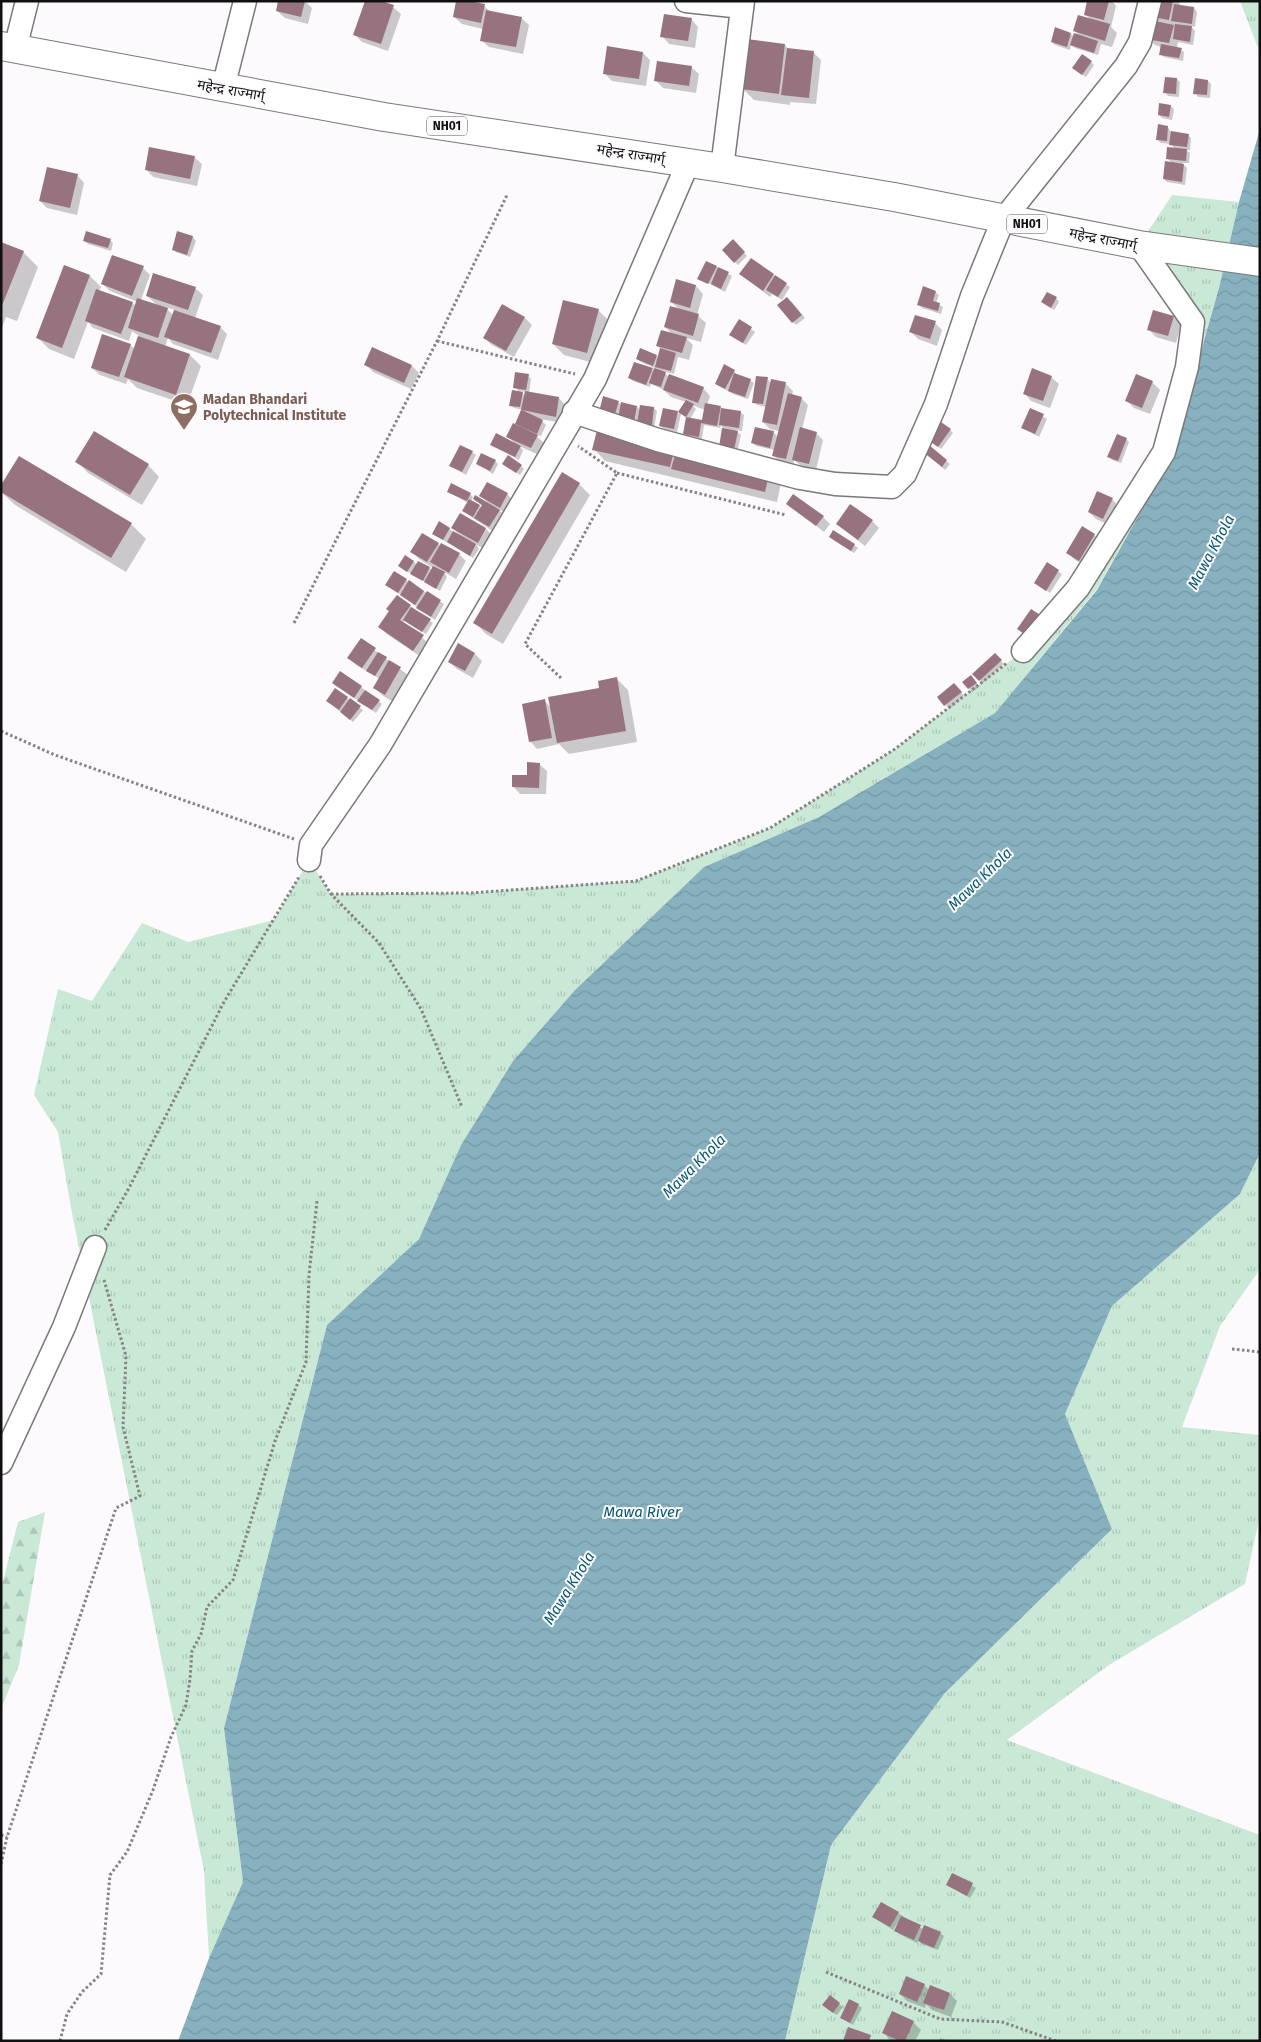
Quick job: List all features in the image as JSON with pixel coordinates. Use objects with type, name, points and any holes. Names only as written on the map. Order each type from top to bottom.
[{"type":"highway","name":"महेन्द्र राज्मार्ग्","points":[[8,48],[384,117],[722,168],[894,197],[1003,220],[1149,247],[1260,262]]},
{"type":"street","points":[[8,48],[27,1]]},
{"type":"street","points":[[223,88],[246,1]]},
{"type":"street","points":[[686,1],[743,4],[722,168]]},
{"type":"street","points":[[574,412],[658,440],[800,478],[835,484],[892,487],[905,474],[936,404],[972,296],[1003,220],[1126,66],[1140,42],[1150,1]]},
{"type":"street","points":[[310,853],[380,745],[595,379],[688,163]]},
{"type":"street","points":[[1023,651],[1078,588],[1164,452],[1187,367],[1193,322],[1149,247]]},
{"type":"street","points":[[1,1463],[64,1327],[95,1247]]},
{"type":"path","points":[[294,624],[437,342],[507,195]]},
{"type":"path","points":[[437,342],[595,379]]},
{"type":"path","points":[[562,436],[617,473],[786,515]]},
{"type":"path","points":[[561,678],[525,644],[617,473]]},
{"type":"path","points":[[331,894],[470,893],[636,881],[770,828],[895,749],[1023,651]]},
{"type":"path","points":[[1,731],[55,755],[310,853],[331,894],[379,943],[421,1009],[462,1107]]},
{"type":"path","points":[[1,1864],[7,1837],[116,1508],[140,1496],[123,1427],[126,1356],[95,1247],[129,1188],[224,1002],[310,853]]},
{"type":"path","points":[[60,2041],[67,2014],[82,1992],[101,1974],[110,1875],[127,1852],[153,1790],[171,1737],[186,1705],[192,1651],[201,1634],[207,1607],[233,1580],[275,1441],[306,1362],[309,1274],[317,1201]]},
{"type":"path","points":[[1232,1349],[1260,1352]]},
{"type":"path","points":[[1,1835],[7,1837]]},
{"type":"path","points":[[826,1972],[940,2019],[1002,2022],[1056,2041]]},
{"type":"green space","points":[[1240,1],[1260,1],[1260,53]]},
{"type":"green space","points":[[1172,195],[1239,202],[1219,288],[1171,457],[1097,589],[995,713],[819,817],[704,867],[575,990],[513,1061],[461,1145],[419,1239],[327,1325],[224,1728],[243,1882],[209,1958],[204,1871],[71,1208],[58,1132],[34,1095],[58,989],[92,1001],[142,923],[188,942],[274,920],[309,860],[331,894],[470,893],[636,881],[770,828],[895,749],[1023,651],[1164,452],[1193,322],[1139,245]]},
{"type":"green space","points":[[1260,1153],[1260,1267],[1220,1326],[1182,1427],[1260,1435],[1260,1515],[1245,1584],[1109,1665],[1007,1740],[1260,1835],[1260,2041],[785,2041],[831,1845],[945,1693],[1112,1529],[1065,1414],[1112,1306],[1240,1194]]},
{"type":"green space","points":[[45,1512],[19,1665],[1,1709],[1,1589],[18,1522]]},
{"type":"water","name":"Mawa River","points":[[1260,129],[1260,1153],[1240,1194],[1112,1306],[1065,1414],[1112,1529],[945,1693],[831,1845],[785,2041],[178,2041],[209,1958],[243,1882],[224,1728],[327,1325],[419,1239],[461,1145],[513,1061],[575,990],[704,867],[819,817],[995,713],[1097,590],[1171,457],[1219,288],[1239,202]]},
{"type":"building","points":[[278,1],[305,1],[301,17],[276,11]]},
{"type":"building","points":[[365,1],[381,1],[394,5],[381,44],[353,35]]},
{"type":"building","points":[[456,1],[485,4],[481,23],[453,17]]},
{"type":"building","points":[[1087,1],[1109,1],[1104,20],[1084,15]]},
{"type":"building","points":[[1150,1],[1173,1],[1169,20],[1147,16]]},
{"type":"building","points":[[1174,4],[1194,7],[1192,24],[1171,21]]},
{"type":"building","points":[[486,10],[522,17],[516,47],[480,41]]},
{"type":"building","points":[[664,14],[692,18],[688,41],[660,37]]},
{"type":"building","points":[[1078,15],[1110,24],[1105,41],[1073,31]]},
{"type":"building","points":[[1150,20],[1174,25],[1169,43],[1146,39]]},
{"type":"building","points":[[1175,24],[1192,26],[1190,42],[1173,39]]},
{"type":"building","points":[[1055,27],[1071,33],[1067,47],[1051,42]]},
{"type":"building","points":[[1074,33],[1098,41],[1094,53],[1070,45]]},
{"type":"building","points":[[747,39],[785,44],[779,94],[741,89]]},
{"type":"building","points":[[1161,44],[1182,48],[1179,58],[1159,55]]},
{"type":"building","points":[[607,46],[643,52],[639,79],[603,74]]},
{"type":"building","points":[[787,48],[814,51],[809,98],[781,95]]},
{"type":"building","points":[[1082,54],[1092,61],[1082,75],[1072,68]]},
{"type":"building","points":[[657,61],[692,66],[689,86],[654,81]]},
{"type":"building","points":[[1165,77],[1177,78],[1176,94],[1163,93]]},
{"type":"building","points":[[1195,78],[1208,80],[1207,95],[1193,94]]},
{"type":"building","points":[[1159,103],[1171,105],[1169,117],[1158,115]]},
{"type":"building","points":[[1158,124],[1168,126],[1167,141],[1156,140]]},
{"type":"building","points":[[1171,131],[1189,134],[1187,147],[1169,145]]},
{"type":"building","points":[[149,147],[195,156],[190,179],[145,170]]},
{"type":"building","points":[[1167,147],[1187,149],[1186,161],[1166,159]]},
{"type":"building","points":[[1165,161],[1184,164],[1182,182],[1163,179]]},
{"type":"building","points":[[47,167],[78,174],[70,208],[39,201]]},
{"type":"building","points":[[86,231],[111,239],[108,248],[83,241]]},
{"type":"building","points":[[177,231],[193,236],[187,255],[172,250]]},
{"type":"building","points":[[733,239],[745,252],[734,263],[722,250]]},
{"type":"building","points":[[1,242],[24,251],[1,308]]},
{"type":"building","points":[[112,255],[144,266],[132,296],[101,284]]},
{"type":"building","points":[[751,258],[774,274],[763,291],[739,274]]},
{"type":"building","points":[[706,261],[717,266],[708,284],[697,279]]},
{"type":"building","points":[[64,265],[90,275],[62,348],[36,338]]},
{"type":"building","points":[[718,267],[729,272],[721,289],[711,284]]},
{"type":"building","points":[[153,273],[196,287],[188,310],[146,296]]},
{"type":"building","points":[[775,275],[787,283],[778,297],[766,290]]},
{"type":"building","points":[[676,279],[696,285],[690,308],[670,302]]},
{"type":"building","points":[[923,286],[936,291],[933,301],[940,303],[938,311],[917,305]]},
{"type":"building","points":[[96,289],[133,302],[121,334],[85,321]]},
{"type":"building","points":[[1047,292],[1057,297],[1051,308],[1041,302]]},
{"type":"building","points":[[787,297],[802,315],[792,323],[777,305]]},
{"type":"building","points":[[137,298],[168,308],[158,338],[128,328]]},
{"type":"building","points":[[563,300],[599,309],[587,353],[552,344]]},
{"type":"building","points":[[502,304],[525,317],[506,351],[483,338]]},
{"type":"building","points":[[670,306],[699,314],[693,336],[664,327]]},
{"type":"building","points":[[174,310],[221,326],[211,353],[164,337]]},
{"type":"building","points":[[1153,310],[1174,316],[1168,336],[1147,330]]},
{"type":"building","points":[[915,315],[936,321],[930,339],[909,332]]},
{"type":"building","points":[[739,319],[752,327],[743,343],[729,335]]},
{"type":"building","points":[[661,330],[687,337],[682,353],[656,346]]},
{"type":"building","points":[[102,334],[131,344],[119,377],[91,368]]},
{"type":"building","points":[[138,336],[190,354],[176,395],[124,377]]},
{"type":"building","points":[[372,347],[412,365],[404,383],[364,365]]},
{"type":"building","points":[[640,348],[657,355],[653,366],[636,359]]},
{"type":"building","points":[[660,348],[676,353],[671,371],[655,367]]},
{"type":"building","points":[[634,362],[653,368],[646,385],[628,378]]},
{"type":"building","points":[[724,364],[735,370],[725,389],[715,384]]},
{"type":"building","points":[[654,368],[666,372],[661,387],[649,383]]},
{"type":"building","points":[[1032,368],[1052,376],[1043,401],[1023,394]]},
{"type":"building","points":[[515,372],[529,374],[526,390],[513,388]]},
{"type":"building","points":[[734,373],[751,379],[745,397],[728,391]]},
{"type":"building","points":[[669,374],[704,387],[698,403],[663,390]]},
{"type":"building","points":[[1136,374],[1153,381],[1142,408],[1125,401]]},
{"type":"building","points":[[756,376],[768,377],[763,404],[752,403]]},
{"type":"building","points":[[771,379],[786,382],[777,425],[762,422]]},
{"type":"building","points":[[512,390],[523,392],[520,407],[509,406]]},
{"type":"building","points":[[525,391],[559,397],[556,417],[522,410],[543,420],[537,434],[515,424],[521,410]]},
{"type":"building","points":[[788,393],[802,397],[786,459],[772,456]]},
{"type":"building","points":[[603,396],[619,401],[614,417],[599,412]]},
{"type":"building","points":[[686,400],[694,404],[686,417],[678,412]]},
{"type":"building","points":[[621,402],[637,406],[634,422],[618,419]]},
{"type":"building","points":[[705,403],[721,406],[717,426],[701,423],[699,437],[683,434],[686,417],[702,420]]},
{"type":"building","points":[[640,405],[654,407],[652,426],[637,424]]},
{"type":"building","points":[[663,408],[678,411],[674,429],[659,426]]},
{"type":"building","points":[[721,408],[741,411],[739,428],[719,425]]},
{"type":"building","points":[[1030,408],[1044,414],[1035,434],[1021,428]]},
{"type":"building","points":[[941,422],[951,429],[938,447],[928,440]]},
{"type":"building","points":[[513,423],[538,435],[531,448],[506,437]]},
{"type":"building","points":[[755,427],[774,431],[770,448],[751,443]]},
{"type":"building","points":[[800,427],[817,432],[809,464],[792,460]]},
{"type":"building","points":[[722,428],[738,431],[734,450],[719,447]]},
{"type":"building","points":[[597,430],[675,447],[670,467],[592,450]]},
{"type":"building","points":[[94,431],[149,464],[130,495],[75,462]]},
{"type":"building","points":[[496,433],[521,446],[515,457],[490,445]]},
{"type":"building","points":[[1117,434],[1127,438],[1118,461],[1107,457]]},
{"type":"building","points":[[460,445],[473,451],[462,472],[449,466]]},
{"type":"building","points":[[929,445],[947,460],[942,467],[923,452]]},
{"type":"building","points":[[677,448],[770,471],[765,492],[671,469]]},
{"type":"building","points":[[481,453],[496,460],[490,471],[476,464]]},
{"type":"building","points":[[508,455],[522,465],[516,473],[502,464]]},
{"type":"building","points":[[19,456],[132,523],[111,558],[1,492],[1,485]]},
{"type":"building","points":[[562,472],[580,483],[492,634],[473,623]]},
{"type":"building","points":[[487,482],[508,493],[500,508],[479,496]]},
{"type":"building","points":[[451,483],[471,493],[467,501],[447,492]]},
{"type":"building","points":[[1097,491],[1113,498],[1103,519],[1088,512]]},
{"type":"building","points":[[793,494],[824,516],[816,526],[786,504]]},
{"type":"building","points":[[475,495],[500,510],[489,527],[474,518],[482,505],[473,499]]},
{"type":"building","points":[[469,499],[480,505],[473,517],[462,511]]},
{"type":"building","points":[[850,504],[873,520],[858,540],[836,524]]},
{"type":"building","points":[[460,513],[486,528],[478,543],[451,528]]},
{"type":"building","points":[[439,521],[450,528],[443,540],[432,534]]},
{"type":"building","points":[[1082,526],[1095,534],[1079,561],[1066,553]]},
{"type":"building","points":[[833,530],[855,544],[851,551],[829,537]]},
{"type":"building","points":[[453,531],[476,544],[470,556],[447,542]]},
{"type":"building","points":[[422,533],[439,543],[427,562],[410,552]]},
{"type":"building","points":[[441,543],[460,553],[449,573],[430,562]]},
{"type":"building","points":[[405,555],[414,561],[407,572],[398,566]]},
{"type":"building","points":[[418,561],[430,567],[423,581],[410,574]]},
{"type":"building","points":[[1047,562],[1059,570],[1046,591],[1034,583]]},
{"type":"building","points":[[433,566],[445,572],[436,589],[424,582]]},
{"type":"building","points":[[394,571],[407,579],[398,593],[385,585]]},
{"type":"building","points":[[409,580],[424,591],[415,605],[400,595]]},
{"type":"building","points":[[427,591],[441,600],[431,617],[416,608]]},
{"type":"building","points":[[397,595],[411,605],[400,620],[424,635],[413,651],[378,627],[389,611],[386,609]]},
{"type":"building","points":[[411,607],[431,619],[422,632],[403,620]]},
{"type":"building","points":[[1031,609],[1042,616],[1027,636],[1017,629]]},
{"type":"building","points":[[361,638],[376,648],[362,668],[347,658]]},
{"type":"building","points":[[458,643],[475,653],[465,671],[448,662]]},
{"type":"building","points":[[378,652],[387,657],[375,676],[366,671]]},
{"type":"building","points":[[995,653],[1002,660],[979,681],[972,674]]},
{"type":"building","points":[[389,660],[401,667],[385,695],[373,688]]},
{"type":"building","points":[[340,671],[362,686],[354,698],[332,683]]},
{"type":"building","points":[[971,675],[977,683],[968,689],[962,682]]},
{"type":"building","points":[[617,677],[626,731],[557,743],[548,697],[599,688],[598,681]]},
{"type":"building","points":[[954,683],[962,692],[944,706],[937,697]]},
{"type":"building","points":[[335,688],[348,697],[339,710],[326,701]]},
{"type":"building","points":[[365,690],[380,700],[372,710],[357,701]]},
{"type":"building","points":[[350,698],[361,706],[350,720],[340,712]]},
{"type":"building","points":[[545,699],[552,738],[529,742],[522,704]]},
{"type":"building","points":[[527,762],[540,763],[539,788],[512,787],[512,775],[527,775]]},
{"type":"building","points":[[952,1873],[973,1883],[967,1896],[946,1885]]},
{"type":"building","points":[[881,1902],[899,1912],[890,1927],[872,1917]]},
{"type":"building","points":[[901,1916],[921,1925],[914,1940],[894,1931]]},
{"type":"building","points":[[924,1925],[941,1932],[934,1948],[918,1941]]},
{"type":"building","points":[[906,1976],[925,1984],[917,2002],[899,1994]]},
{"type":"building","points":[[930,1985],[950,1993],[944,2010],[923,2003]]},
{"type":"building","points":[[830,1995],[840,2003],[833,2013],[822,2005]]},
{"type":"building","points":[[849,1999],[859,2004],[850,2023],[840,2018]]},
{"type":"building","points":[[892,2011],[914,2021],[905,2041],[900,2041],[882,2033]]},
{"type":"building","points":[[848,2027],[871,2035],[869,2041],[843,2041]]},
{"type":"place","name":"Madan Bhandari Polytechnical Institute","points":[[184,431]]},
{"type":"water label","name":"Mawa Khola","points":[[1211,552]]},
{"type":"water label","name":"Mawa Khola","points":[[980,879]]},
{"type":"water label","name":"Mawa Khola","points":[[694,1166]]},
{"type":"water label","name":"Mawa Khola","points":[[569,1588]]}]
